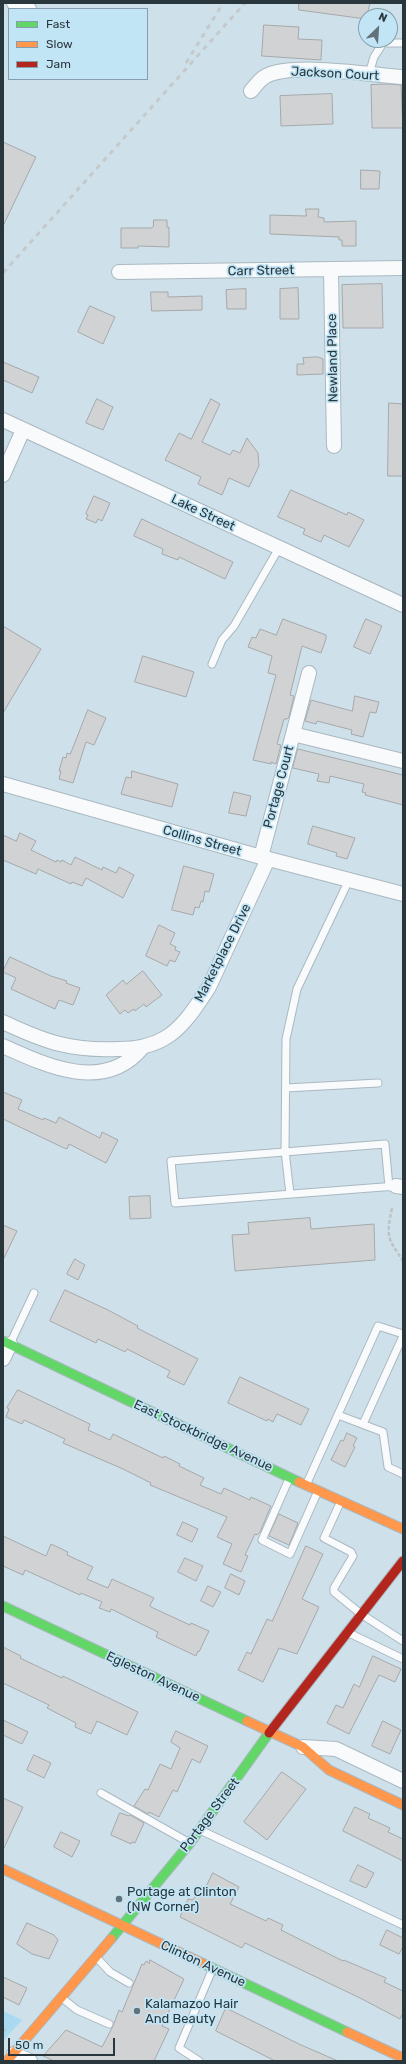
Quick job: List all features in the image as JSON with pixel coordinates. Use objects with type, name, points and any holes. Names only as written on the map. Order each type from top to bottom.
[{"type":"street","points":[[14,3],[26,8]]},
{"type":"street","name":"Jackson Court","points":[[251,91],[265,76],[278,72],[315,70],[403,77]]},
{"type":"street","name":"Carr Street","points":[[119,272],[403,268]]},
{"type":"street","name":"Newland Place","points":[[331,270],[334,446]]},
{"type":"street","name":"Lake Street","points":[[3,420],[403,605]]},
{"type":"street","points":[[3,475],[23,430]]},
{"type":"street","points":[[293,734],[309,672]]},
{"type":"street","name":"Portage Court","points":[[264,858],[293,734],[403,760]]},
{"type":"street","name":"Collins Street","points":[[3,784],[264,858],[403,894]]},
{"type":"street","name":"Marketplace Drive","points":[[3,1022],[34,1037],[75,1049],[98,1050],[142,1048],[166,1038],[181,1025],[196,1007],[209,987],[264,858]]},
{"type":"street","name":"Marketplace Drive","points":[[3,1046],[52,1066],[81,1072],[107,1071],[121,1067],[133,1060],[142,1048]]},
{"type":"street","points":[[3,1359],[6,1342]]},
{"type":"street","name":"East Stockbridge Avenue","points":[[6,1342],[306,1485],[403,1529]]},
{"type":"street","name":"Portage Street","points":[[11,2057],[62,1998],[190,1843],[270,1732],[403,1561]]},
{"type":"street","name":"Egleston Avenue","points":[[3,1606],[303,1747],[329,1770],[403,1805]]},
{"type":"street","name":"Egleston Avenue","points":[[303,1747],[336,1749],[403,1781]]},
{"type":"street","name":"Clinton Avenue","points":[[3,1869],[403,2058]]},
{"type":"street","points":[[11,2057],[30,2061]]},
{"type":"lane","points":[[369,74],[374,57],[383,43],[403,43]]},
{"type":"lane","points":[[212,664],[222,640],[234,626],[279,548]]},
{"type":"lane","points":[[290,1194],[285,1151],[286,1039],[297,989],[349,880]]},
{"type":"lane","points":[[286,1088],[378,1083]]},
{"type":"lane","points":[[385,1144],[396,1187],[175,1203],[171,1161],[385,1144]]},
{"type":"lane","points":[[6,1342],[34,1293]]},
{"type":"lane","points":[[306,1485],[378,1326],[403,1335],[363,1424]]},
{"type":"lane","points":[[338,1415],[384,1432],[388,1467],[403,1474]]},
{"type":"lane","points":[[290,1477],[262,1540],[290,1554],[318,1490]]},
{"type":"lane","points":[[341,1501],[324,1538],[353,1553],[334,1590],[361,1614],[403,1641]]},
{"type":"lane","points":[[347,1632],[403,1659]]},
{"type":"lane","points":[[101,1793],[190,1843]]},
{"type":"lane","points":[[200,1830],[403,1925]]},
{"type":"lane","points":[[96,1957],[110,1972],[129,1983]]},
{"type":"lane","points":[[199,2061],[179,2048],[213,1968]]},
{"type":"lane","points":[[62,1998],[77,2010],[109,2024]]},
{"type":"path","points":[[392,1208],[387,1230],[389,1240],[403,1261]]},
{"type":"shaded area","points":[[3,2011],[22,2020],[3,2041]]},
{"type":"building","points":[[299,3],[370,3],[369,8],[358,8],[358,18],[299,10]]},
{"type":"building","points":[[264,25],[299,27],[298,39],[322,40],[321,60],[262,56]]},
{"type":"building","points":[[371,85],[401,85],[403,128],[372,128]]},
{"type":"building","points":[[332,94],[333,124],[281,126],[280,96]]},
{"type":"building","points":[[3,142],[36,157],[3,226]]},
{"type":"building","points":[[361,170],[380,171],[379,189],[361,189]]},
{"type":"building","points":[[306,209],[319,209],[318,217],[324,218],[324,222],[356,221],[356,246],[342,246],[342,240],[339,240],[339,237],[270,234],[270,215],[306,216]]},
{"type":"building","points":[[154,220],[167,220],[167,227],[169,227],[169,247],[138,246],[138,248],[121,248],[121,228],[151,228],[153,227]]},
{"type":"building","points":[[382,284],[383,328],[343,328],[342,285]]},
{"type":"building","points":[[298,288],[299,319],[280,319],[280,289]]},
{"type":"building","points":[[246,289],[246,309],[227,309],[226,290]]},
{"type":"building","points":[[151,292],[168,292],[168,297],[202,296],[202,310],[152,311]]},
{"type":"building","points":[[90,306],[115,317],[103,344],[78,332]]},
{"type":"building","points":[[318,357],[323,359],[323,374],[297,375],[297,364],[304,364],[303,358]]},
{"type":"building","points":[[3,362],[39,377],[32,393],[3,380]]},
{"type":"building","points":[[97,399],[113,407],[103,430],[86,423]]},
{"type":"building","points":[[211,399],[220,404],[202,442],[230,455],[233,450],[240,453],[247,438],[258,453],[259,466],[249,487],[229,478],[222,495],[198,484],[201,477],[165,460],[179,433],[191,439]]},
{"type":"building","points":[[389,403],[403,404],[403,476],[388,476]]},
{"type":"building","points":[[291,490],[347,515],[348,512],[364,520],[349,547],[324,535],[321,542],[303,534],[305,529],[278,517]]},
{"type":"building","points":[[94,496],[110,503],[102,521],[98,519],[96,523],[86,519],[88,515],[86,514]]},
{"type":"building","points":[[142,519],[233,562],[225,579],[179,557],[178,560],[162,554],[163,549],[134,536]]},
{"type":"building","points":[[283,619],[326,635],[326,639],[321,653],[302,646],[290,695],[294,696],[289,717],[284,719],[277,744],[281,745],[276,764],[271,762],[271,764],[253,760],[276,675],[268,673],[272,656],[248,647],[252,637],[256,638],[260,629],[276,635]]},
{"type":"building","points":[[366,619],[382,626],[370,654],[354,647]]},
{"type":"building","points":[[3,626],[41,649],[3,713]]},
{"type":"building","points":[[143,656],[194,672],[186,697],[135,682]]},
{"type":"building","points":[[355,696],[379,702],[376,713],[370,712],[363,737],[351,734],[352,730],[317,721],[316,724],[305,721],[311,700],[352,711]]},
{"type":"building","points":[[88,710],[106,718],[94,745],[86,742],[73,783],[59,779],[61,771],[59,771],[63,757],[66,758],[67,753],[70,754]]},
{"type":"building","points":[[298,749],[403,775],[403,805],[365,795],[366,793],[362,792],[364,784],[330,776],[329,783],[317,781],[319,774],[293,768]]},
{"type":"building","points":[[132,771],[178,784],[172,807],[121,794],[126,777],[131,778]]},
{"type":"building","points":[[234,792],[251,796],[246,816],[229,813]]},
{"type":"building","points":[[313,826],[355,838],[347,859],[336,856],[337,853],[308,844]]},
{"type":"building","points":[[20,833],[36,841],[31,850],[56,862],[57,860],[61,862],[62,860],[71,865],[75,857],[102,870],[103,867],[116,873],[119,867],[134,875],[123,898],[86,878],[82,886],[72,882],[71,884],[38,869],[36,874],[3,860],[3,835],[16,841]]},
{"type":"building","points":[[184,866],[214,874],[209,892],[205,891],[203,902],[201,901],[199,908],[195,907],[193,915],[172,910]]},
{"type":"building","points":[[159,925],[175,933],[170,944],[176,947],[175,950],[180,952],[175,962],[170,960],[167,966],[146,956]]},
{"type":"building","points":[[10,957],[80,988],[73,1005],[59,1000],[55,1009],[11,989],[16,978],[3,972]]},
{"type":"building","points":[[143,971],[162,995],[146,1007],[144,1004],[135,1011],[134,1009],[128,1013],[125,1010],[120,1014],[106,995],[123,980],[126,984]]},
{"type":"building","points":[[3,1092],[22,1100],[18,1109],[43,1120],[44,1118],[56,1123],[59,1117],[100,1138],[102,1132],[118,1140],[106,1163],[69,1144],[67,1149],[64,1148],[3,1119]]},
{"type":"building","points":[[150,1196],[151,1218],[130,1219],[129,1197]]},
{"type":"building","points":[[310,1218],[311,1229],[374,1224],[375,1260],[235,1271],[232,1235],[249,1234],[248,1223]]},
{"type":"building","points":[[3,1225],[17,1231],[3,1260]]},
{"type":"building","points":[[75,1259],[85,1265],[78,1280],[67,1274]]},
{"type":"building","points":[[65,1290],[108,1310],[138,1326],[137,1328],[198,1359],[184,1385],[167,1377],[170,1371],[127,1349],[125,1352],[98,1339],[96,1343],[50,1321]]},
{"type":"building","points":[[240,1377],[309,1409],[301,1425],[277,1414],[273,1422],[268,1419],[267,1421],[228,1403]]},
{"type":"building","points":[[18,1390],[90,1424],[88,1430],[110,1440],[113,1434],[163,1458],[164,1456],[180,1464],[179,1466],[204,1478],[200,1485],[221,1494],[224,1488],[250,1500],[251,1497],[271,1506],[260,1532],[257,1535],[255,1534],[245,1555],[248,1556],[241,1572],[223,1564],[232,1544],[217,1537],[227,1517],[150,1485],[151,1483],[123,1469],[63,1443],[65,1439],[24,1420],[22,1424],[6,1417],[9,1409],[7,1408]]},
{"type":"building","points":[[347,1433],[357,1438],[353,1446],[355,1447],[345,1467],[331,1460],[341,1440],[343,1441]]},
{"type":"building","points":[[279,1514],[298,1523],[289,1545],[269,1536]]},
{"type":"building","points":[[183,1522],[198,1529],[192,1542],[177,1535]]},
{"type":"building","points":[[3,1536],[46,1556],[51,1544],[68,1552],[67,1555],[93,1567],[87,1579],[108,1588],[112,1579],[154,1598],[150,1605],[151,1607],[190,1625],[191,1623],[209,1631],[199,1652],[198,1651],[196,1656],[156,1637],[158,1632],[111,1609],[110,1612],[99,1608],[102,1602],[81,1593],[80,1595],[25,1570],[23,1575],[3,1566]]},
{"type":"building","points":[[306,1546],[323,1554],[302,1599],[319,1607],[297,1654],[279,1648],[263,1682],[238,1670],[247,1652],[251,1654],[267,1619],[272,1621]]},
{"type":"building","points":[[185,1558],[203,1566],[196,1581],[178,1572]]},
{"type":"building","points":[[231,1574],[245,1581],[239,1595],[225,1588]]},
{"type":"building","points":[[208,1586],[221,1592],[213,1607],[201,1601]]},
{"type":"building","points":[[3,1647],[21,1656],[20,1658],[62,1678],[63,1676],[138,1712],[127,1735],[97,1721],[91,1734],[75,1727],[76,1723],[47,1708],[49,1705],[3,1683]]},
{"type":"building","points":[[373,1656],[401,1669],[395,1682],[379,1675],[349,1734],[327,1723],[336,1705],[343,1708],[354,1684],[359,1687]]},
{"type":"building","points":[[3,1720],[28,1732],[22,1744],[3,1735]]},
{"type":"building","points":[[383,1721],[401,1730],[390,1754],[372,1746]]},
{"type":"building","points":[[176,1731],[208,1746],[200,1763],[192,1759],[177,1792],[173,1790],[159,1817],[149,1812],[148,1814],[134,1806],[145,1789],[148,1790],[160,1764],[171,1769],[180,1748],[171,1742]]},
{"type":"building","points":[[34,1755],[51,1763],[44,1778],[27,1770]]},
{"type":"building","points":[[282,1772],[306,1789],[267,1840],[244,1822]]},
{"type":"building","points":[[3,1798],[23,1807],[3,1850]]},
{"type":"building","points":[[355,1807],[370,1814],[368,1818],[390,1828],[388,1832],[403,1839],[403,1861],[343,1831]]},
{"type":"building","points":[[120,1813],[130,1815],[144,1823],[135,1843],[132,1842],[131,1844],[111,1835]]},
{"type":"building","points":[[61,1832],[80,1841],[72,1857],[54,1847]]},
{"type":"building","points":[[358,1865],[374,1873],[366,1888],[350,1881]]},
{"type":"building","points":[[213,1873],[239,1887],[230,1904],[266,1921],[268,1918],[283,1925],[281,1930],[343,1961],[344,1960],[386,1978],[384,1982],[403,1991],[403,2013],[400,2019],[360,1998],[245,1943],[242,1948],[180,1917],[188,1899],[193,1900],[201,1886],[205,1888]]},
{"type":"building","points":[[27,1923],[54,1935],[58,1940],[49,1959],[32,1954],[17,1944]]},
{"type":"building","points":[[387,1930],[403,1938],[403,1947],[399,1954],[380,1945]]},
{"type":"building","points":[[150,1960],[184,1979],[162,2026],[169,2029],[154,2061],[54,2061],[43,2056],[66,2030],[102,2047],[113,2026],[119,2010],[122,2012],[142,1964],[144,1965],[146,1961],[149,1963]]},
{"type":"building","points":[[3,1977],[27,1988],[19,2005],[3,1997]]},
{"type":"building","points":[[226,2008],[299,2044],[338,2061],[275,2061],[216,2031]]},
{"type":"railway","points":[[186,63],[223,3]]},
{"type":"railway","points":[[3,273],[245,3]]},
{"type":"traffic: fast","points":[[3,1341],[299,1482]]},
{"type":"traffic: fast","points":[[3,1606],[247,1721]]},
{"type":"traffic: fast","points":[[111,1939],[190,1843],[269,1733]]},
{"type":"traffic: fast","points":[[204,1964],[347,2032]]},
{"type":"traffic: slow","points":[[299,1482],[403,1529]]},
{"type":"traffic: slow","points":[[247,1721],[303,1747],[329,1770],[403,1805]]},
{"type":"traffic: slow","points":[[3,1869],[204,1964]]},
{"type":"traffic: slow","points":[[7,2061],[111,1939]]},
{"type":"traffic: slow","points":[[347,2032],[403,2058]]},
{"type":"traffic: jam","points":[[269,1733],[403,1561]]},
{"type":"place","name":"Portage at Clinton (NW Corner)","points":[[119,1899]]},
{"type":"place","name":"Kalamazoo Hair And Beauty","points":[[137,2011]]}]
